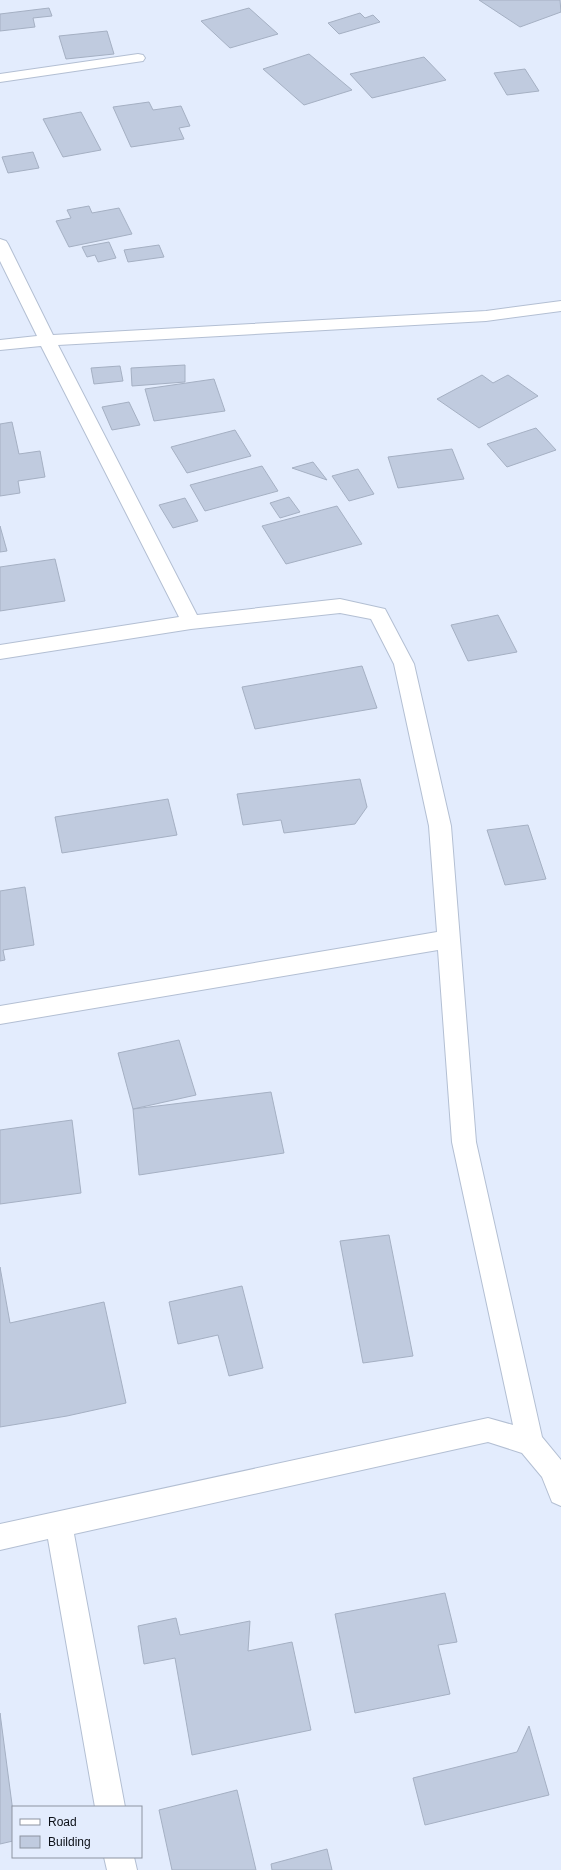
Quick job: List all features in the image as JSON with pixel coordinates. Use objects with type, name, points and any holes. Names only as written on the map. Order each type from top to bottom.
[{"type":"street","points":[[0,78],[138,58]]},
{"type":"street","points":[[0,244],[47,340],[191,622]]},
{"type":"street","points":[[0,345],[47,340],[486,316],[561,306]]},
{"type":"street","points":[[0,652],[191,622],[340,606],[378,614],[404,664],[440,826],[464,1142],[530,1443],[553,1470],[561,1493]]},
{"type":"street","points":[[0,1016],[449,938]]},
{"type":"street","points":[[0,1536],[488,1430],[530,1443]]},
{"type":"street","points":[[59,1524],[110,1806]]},
{"type":"street","points":[[119,1858],[122,1870]]},
{"type":"building","points":[[479,0],[560,0],[561,12],[520,27]]},
{"type":"building","points":[[49,8],[52,16],[33,18],[35,27],[0,31],[0,14]]},
{"type":"building","points":[[249,8],[278,34],[230,48],[201,21]]},
{"type":"building","points":[[360,13],[365,18],[373,15],[380,22],[339,34],[328,23]]},
{"type":"building","points":[[107,31],[114,54],[66,59],[59,36]]},
{"type":"building","points":[[309,54],[352,90],[304,105],[263,69]]},
{"type":"building","points":[[424,57],[446,80],[372,98],[350,74]]},
{"type":"building","points":[[525,69],[539,91],[507,95],[494,73]]},
{"type":"building","points":[[149,102],[153,110],[181,106],[190,126],[179,128],[184,139],[131,147],[113,107]]},
{"type":"building","points":[[81,112],[101,150],[63,157],[43,119]]},
{"type":"building","points":[[33,152],[39,168],[8,173],[2,157]]},
{"type":"building","points":[[89,206],[92,213],[119,208],[132,234],[69,247],[56,221],[71,218],[67,210]]},
{"type":"building","points":[[109,242],[116,258],[98,262],[95,255],[87,257],[82,247]]},
{"type":"building","points":[[159,245],[164,257],[128,262],[124,250]]},
{"type":"building","points":[[185,365],[185,382],[132,386],[131,368]]},
{"type":"building","points":[[120,366],[123,381],[94,384],[91,368]]},
{"type":"building","points":[[482,375],[493,383],[508,375],[538,396],[479,428],[437,399]]},
{"type":"building","points":[[214,379],[225,411],[154,421],[145,389]]},
{"type":"building","points":[[129,402],[140,425],[112,430],[102,407]]},
{"type":"building","points":[[12,422],[19,454],[40,451],[45,477],[18,481],[20,493],[0,496],[0,424]]},
{"type":"building","points":[[536,428],[556,450],[507,467],[487,444]]},
{"type":"building","points":[[235,430],[251,456],[187,473],[171,447]]},
{"type":"building","points":[[452,449],[464,479],[398,488],[388,457]]},
{"type":"building","points":[[313,462],[327,480],[292,468]]},
{"type":"building","points":[[262,466],[278,491],[205,511],[190,485]]},
{"type":"building","points":[[358,469],[374,494],[349,501],[332,476]]},
{"type":"building","points":[[289,497],[300,512],[280,518],[270,503]]},
{"type":"building","points":[[185,498],[198,521],[173,528],[159,505]]},
{"type":"building","points":[[337,506],[362,544],[286,564],[262,526]]},
{"type":"building","points":[[0,526],[7,551],[0,552]]},
{"type":"building","points":[[55,559],[65,601],[0,611],[0,567]]},
{"type":"building","points":[[498,615],[517,652],[468,661],[451,625]]},
{"type":"building","points":[[362,666],[377,708],[255,729],[242,687]]},
{"type":"building","points":[[360,779],[367,807],[355,824],[284,833],[281,820],[243,825],[237,794]]},
{"type":"building","points":[[168,799],[177,835],[62,853],[55,817]]},
{"type":"building","points":[[528,825],[546,879],[505,885],[487,830]]},
{"type":"building","points":[[25,887],[34,945],[3,950],[5,960],[0,961],[0,891]]},
{"type":"building","points":[[179,1040],[196,1095],[133,1109],[118,1053]]},
{"type":"building","points":[[271,1092],[284,1153],[139,1175],[133,1109]]},
{"type":"building","points":[[72,1120],[81,1193],[0,1204],[0,1130]]},
{"type":"building","points":[[389,1235],[413,1356],[363,1363],[340,1241]]},
{"type":"building","points":[[0,1267],[10,1323],[104,1302],[126,1403],[67,1416],[0,1427]]},
{"type":"building","points":[[242,1286],[263,1368],[229,1376],[218,1335],[178,1344],[169,1302]]},
{"type":"building","points":[[445,1593],[457,1642],[438,1645],[450,1694],[355,1713],[335,1614]]},
{"type":"building","points":[[176,1618],[180,1635],[250,1621],[248,1651],[292,1642],[311,1730],[192,1755],[175,1658],[144,1664],[138,1626]]},
{"type":"building","points":[[0,1713],[12,1806],[12,1841],[0,1844]]},
{"type":"building","points":[[529,1726],[549,1795],[425,1825],[413,1778],[517,1752]]},
{"type":"building","points":[[237,1790],[256,1870],[172,1870],[159,1810]]},
{"type":"building","points":[[327,1849],[332,1870],[272,1870],[271,1864]]}]
